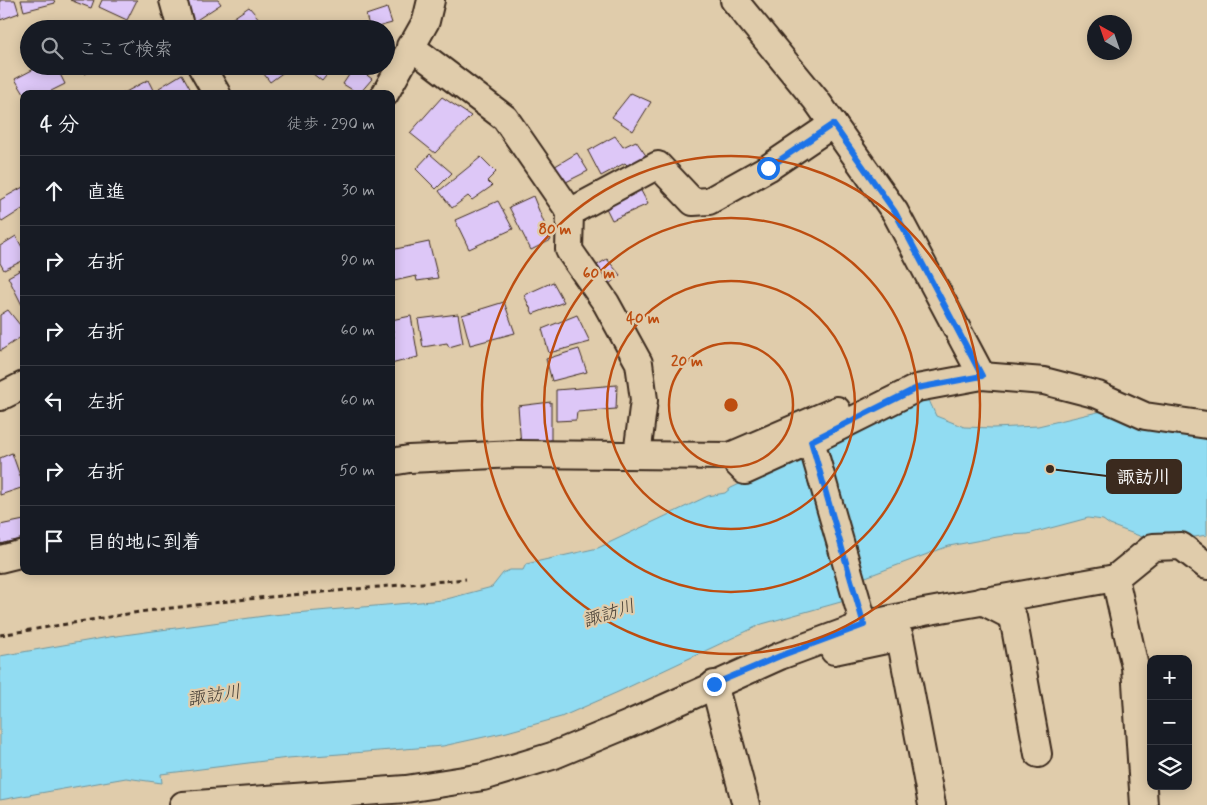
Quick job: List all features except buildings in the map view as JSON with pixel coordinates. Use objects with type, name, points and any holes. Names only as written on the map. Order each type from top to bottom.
[{"type":"street","points":[[174,0],[179,20]]},
{"type":"street","points":[[395,75],[426,21],[431,0]]},
{"type":"street","points":[[734,0],[833,124],[895,212],[982,376]]},
{"type":"street","points":[[410,46],[505,118],[570,212],[569,250],[606,303],[639,362],[644,400],[636,455]]},
{"type":"street","points":[[206,75],[215,90]]},
{"type":"street","points":[[387,90],[395,75]]},
{"type":"street","points":[[570,212],[658,165],[693,202],[709,201],[768,168],[833,124]]},
{"type":"street","points":[[395,461],[408,459],[516,454],[730,456],[867,397],[982,376],[1044,381],[1098,395],[1145,416],[1204,418]]},
{"type":"street","points":[[0,397],[20,387]]},
{"type":"street","points":[[730,456],[745,471],[812,444],[917,388]]},
{"type":"street","points":[[812,444],[863,621]]},
{"type":"street","points":[[183,805],[406,789],[483,777],[552,756],[629,724],[714,684],[863,621],[1114,578],[1154,547],[1181,546],[1207,566]]},
{"type":"street","points":[[0,559],[20,554]]},
{"type":"street","points":[[1114,578],[1135,667],[1144,805]]},
{"type":"street","points":[[982,602],[1013,617],[1038,754]]},
{"type":"street","points":[[806,646],[817,654],[900,637],[932,805]]},
{"type":"street","points":[[714,684],[746,805]]},
{"type":"path","points":[[0,636],[139,612],[237,600],[466,579]]},
{"type":"water","points":[[929,400],[936,416],[964,427],[1038,426],[1102,411],[1207,436],[1207,535],[1188,538],[1145,538],[1110,525],[1103,520],[1088,518],[1028,534],[1008,535],[949,546],[863,578],[848,600],[762,624],[561,717],[507,732],[443,746],[288,758],[161,774],[162,783],[126,778],[0,800],[0,656],[109,637],[272,615],[443,600],[492,587],[503,573],[510,570],[523,570],[526,564],[598,548],[708,496],[725,493],[731,488],[915,402]]},
{"type":"place","name":"諏訪川","points":[[1050,469]]},
{"type":"route","points":[[714,684],[780,656],[864,625],[811,441],[917,388],[982,376],[895,212],[833,124],[768,168]]}]
